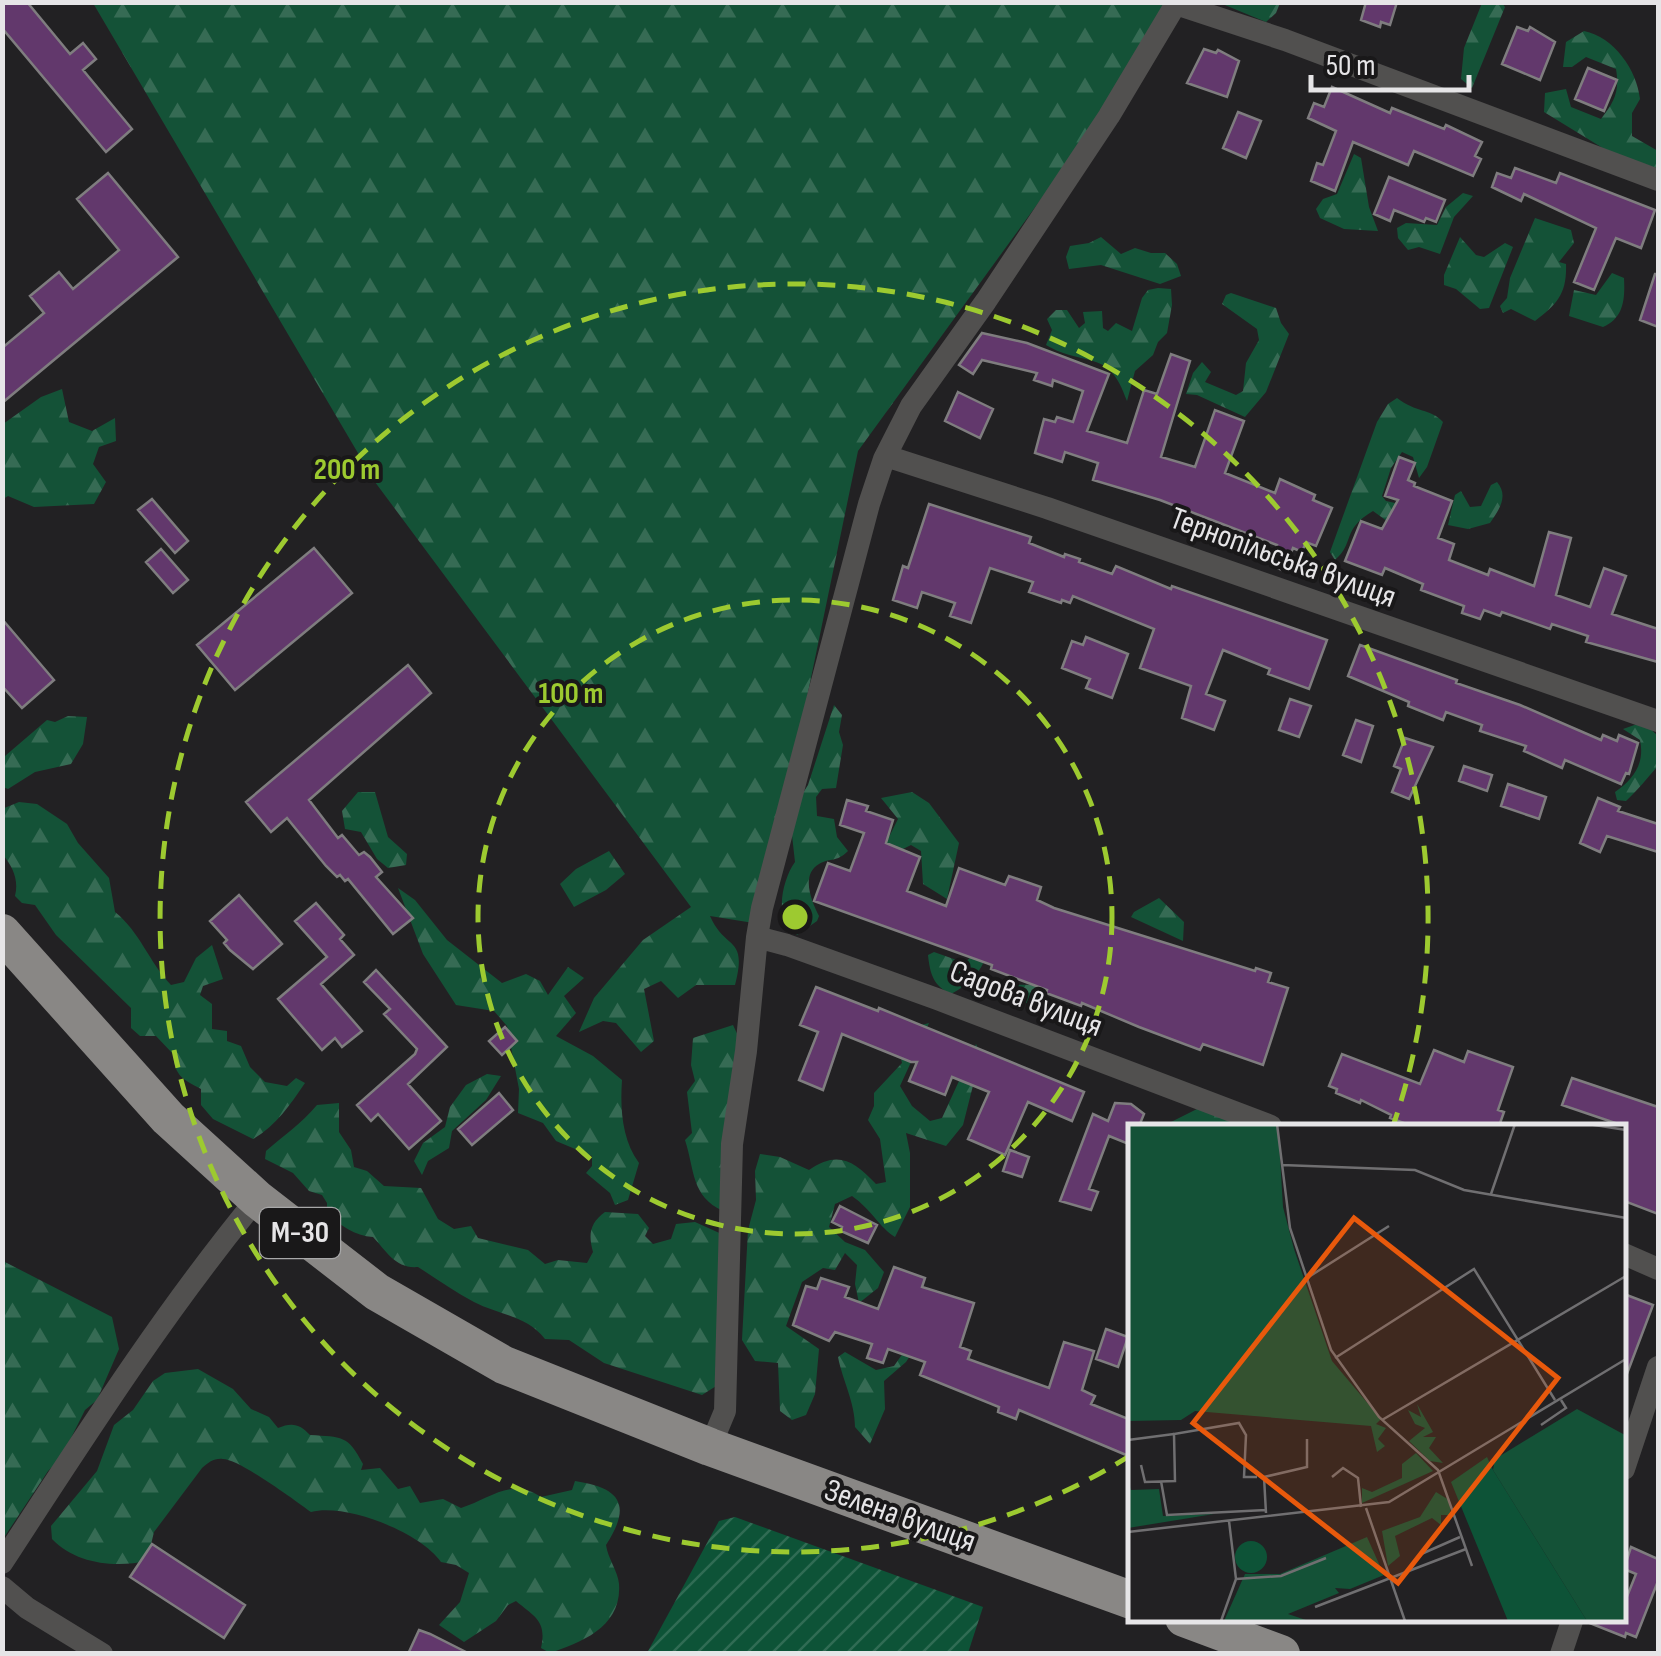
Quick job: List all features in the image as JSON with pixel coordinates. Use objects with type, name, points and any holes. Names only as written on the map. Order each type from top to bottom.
[{"type":"highway","name":"М-30","points":[[2,933],[168,1118],[257,1200]]},
{"type":"highway","name":"Зелена вулиця","points":[[257,1200],[377,1292],[504,1365],[710,1448],[1128,1599]]},
{"type":"highway","points":[[1192,1621],[1280,1654]]},
{"type":"street","points":[[710,1448],[725,1411],[732,1144],[757,937],[869,504],[886,456],[911,406],[1109,116],[1177,3],[1658,180]]},
{"type":"street","name":"Тернопільська вулиця","points":[[886,456],[1047,508],[1445,650],[1658,721]]},
{"type":"street","name":"Садова вулиця","points":[[757,937],[938,999],[1265,1124]]},
{"type":"street","points":[[2,1563],[97,1418],[222,1240],[257,1200]]},
{"type":"street","points":[[1626,1255],[1658,1269]]},
{"type":"street","points":[[1626,1463],[1658,1367]]},
{"type":"street","points":[[2,1587],[27,1608],[102,1654]]},
{"type":"street","points":[[1561,1654],[1572,1621]]},
{"type":"green space","points":[[93,3],[1168,3],[1102,115],[858,451],[760,924],[710,916],[737,950],[735,985],[696,985],[678,998],[661,981],[644,989],[654,1041],[641,1052],[616,1023],[603,1021],[579,1032],[594,998],[643,940],[691,907],[375,482]]},
{"type":"green space","points":[[1220,3],[1280,3],[1266,22]]},
{"type":"green space","points":[[1482,3],[1502,3],[1505,7],[1472,88],[1461,79],[1464,48]]},
{"type":"green space","points":[[1584,31],[1605,40],[1629,66],[1640,99],[1632,113],[1632,136],[1658,151],[1658,169],[1606,150],[1544,112],[1545,93],[1566,89],[1571,107],[1601,119],[1613,102],[1616,69],[1586,57],[1572,67],[1563,67],[1566,42]]},
{"type":"green space","points":[[1354,154],[1361,158],[1369,207],[1378,231],[1344,229],[1320,218],[1316,209],[1323,199],[1337,194]]},
{"type":"green space","points":[[1463,193],[1473,196],[1454,217],[1440,254],[1419,247],[1408,250],[1398,238],[1397,228],[1406,223],[1437,225],[1446,207]]},
{"type":"green space","points":[[1535,218],[1571,230],[1574,243],[1559,262],[1566,264],[1559,297],[1535,321],[1511,309],[1503,313],[1500,306],[1507,298],[1510,278]]},
{"type":"green space","points":[[1101,237],[1121,254],[1135,248],[1165,253],[1177,264],[1181,276],[1160,284],[1101,265],[1069,269],[1066,257],[1070,246]]},
{"type":"green space","points":[[1460,237],[1476,255],[1484,257],[1505,243],[1513,247],[1489,308],[1480,309],[1456,289],[1444,285],[1444,275]]},
{"type":"green space","points":[[1612,273],[1624,278],[1619,313],[1610,323],[1603,327],[1569,316],[1574,290],[1596,295]]},
{"type":"green space","points":[[1171,289],[1167,333],[1153,355],[1135,371],[1127,401],[1120,384],[1104,366],[1046,345],[1052,330],[1047,319],[1056,310],[1067,310],[1079,328],[1085,323],[1083,312],[1102,311],[1103,328],[1108,331],[1116,323],[1132,331],[1142,298],[1148,290]]},
{"type":"green space","points":[[1231,293],[1276,308],[1289,334],[1266,392],[1245,417],[1197,395],[1186,394],[1193,373],[1202,362],[1211,372],[1205,382],[1236,395],[1243,391],[1246,363],[1259,340],[1257,329],[1222,304]]},
{"type":"green space","points":[[62,389],[69,422],[92,431],[115,418],[116,441],[99,447],[93,464],[106,482],[94,504],[34,507],[8,496],[3,499],[3,424],[41,397]]},
{"type":"green space","points":[[1397,398],[1443,422],[1427,467],[1419,478],[1413,457],[1402,452],[1391,468],[1382,496],[1407,516],[1391,524],[1373,511],[1356,524],[1335,560],[1330,552],[1377,422],[1388,404]]},
{"type":"green space","points":[[1497,482],[1502,498],[1490,523],[1468,529],[1448,525],[1455,495],[1461,491],[1470,507],[1481,506],[1491,485]]},
{"type":"green space","points":[[834,705],[842,715],[839,732],[843,745],[836,788],[822,789],[816,797],[817,816],[834,819],[837,837],[848,851],[813,869],[809,889],[819,916],[797,935],[785,920],[782,907],[784,887],[795,862],[791,826]]},
{"type":"green space","points":[[68,716],[87,717],[83,744],[71,764],[35,772],[8,789],[3,787],[3,755],[47,720],[55,722]]},
{"type":"green space","points":[[1643,722],[1658,736],[1658,766],[1626,801],[1617,800],[1615,792],[1633,776],[1641,756],[1640,740],[1623,729]]},
{"type":"green space","points":[[358,792],[375,792],[388,837],[407,854],[406,865],[388,868],[377,859],[361,832],[345,829],[342,811]]},
{"type":"green space","points":[[912,792],[929,803],[959,843],[947,899],[923,884],[921,851],[911,845],[899,851],[884,847],[898,819],[881,798]]},
{"type":"green space","points":[[19,802],[37,804],[67,824],[109,878],[115,912],[171,985],[184,982],[196,958],[212,945],[223,979],[203,986],[200,995],[212,1004],[212,1029],[227,1031],[227,1041],[241,1046],[250,1067],[265,1082],[287,1086],[296,1078],[305,1083],[261,1134],[253,1139],[213,1119],[201,1105],[201,1089],[178,1073],[174,1055],[156,1036],[140,1036],[131,1028],[131,1008],[56,935],[35,905],[22,903],[15,896],[14,874],[3,855],[2,809]]},
{"type":"green space","points":[[609,851],[625,874],[606,890],[574,907],[560,884],[576,869]]},
{"type":"green space","points":[[398,888],[415,900],[447,940],[502,983],[526,974],[540,981],[548,995],[568,967],[584,978],[564,996],[576,1013],[556,1036],[593,1056],[622,1080],[623,1124],[639,1163],[628,1200],[615,1205],[610,1193],[586,1173],[592,1166],[592,1156],[556,1141],[543,1123],[518,1113],[519,1089],[507,1026],[494,1011],[456,1005],[423,954]]},
{"type":"green space","points":[[1159,898],[1184,922],[1183,941],[1131,917]]},
{"type":"green space","points":[[934,952],[965,963],[973,954],[987,954],[973,978],[951,994],[936,983],[931,973],[928,955]]},
{"type":"green space","points":[[994,983],[1039,988],[1033,1002],[1020,1003],[1006,998]]},
{"type":"green space","points":[[929,1023],[900,1086],[912,1106],[930,1121],[942,1118],[976,1044],[981,1054],[963,1125],[946,1146],[906,1133],[910,1207],[895,1237],[852,1196],[835,1204],[829,1227],[845,1242],[865,1250],[884,1272],[878,1288],[859,1303],[857,1265],[845,1253],[835,1270],[823,1268],[802,1282],[786,1326],[819,1349],[815,1394],[806,1415],[792,1420],[780,1411],[778,1363],[755,1361],[742,1340],[748,1230],[756,1200],[755,1171],[760,1154],[780,1157],[809,1170],[829,1161],[845,1161],[876,1184],[886,1182],[880,1139],[868,1120],[874,1093],[902,1063],[899,1050],[914,1027]]},
{"type":"green space","points":[[733,1025],[740,1040],[723,1211],[705,1198],[696,1182],[685,1140],[692,1133],[687,1092],[695,1081],[691,1065],[693,1038]]},
{"type":"green space","points":[[487,1074],[501,1076],[486,1100],[452,1131],[449,1148],[428,1161],[422,1175],[414,1161],[423,1143],[445,1127],[450,1107],[466,1085]]},
{"type":"green space","points":[[339,1103],[339,1132],[351,1150],[354,1167],[367,1171],[384,1186],[421,1188],[438,1219],[454,1229],[471,1226],[478,1238],[528,1250],[545,1264],[558,1260],[587,1263],[593,1252],[592,1229],[605,1212],[638,1214],[649,1228],[645,1236],[653,1244],[671,1239],[676,1224],[695,1222],[726,1236],[724,1381],[702,1395],[604,1363],[569,1340],[545,1339],[521,1320],[474,1302],[418,1267],[398,1262],[373,1237],[337,1222],[327,1214],[322,1195],[309,1191],[293,1173],[265,1159],[266,1151],[317,1105]]},
{"type":"green space","points":[[1199,1108],[1229,1121],[1228,1124],[1167,1124]]},
{"type":"green space","points":[[3,1261],[112,1317],[119,1349],[97,1400],[85,1410],[61,1458],[48,1471],[3,1539]]},
{"type":"green space","points":[[922,1337],[906,1362],[884,1381],[885,1409],[870,1444],[855,1427],[838,1357],[845,1352],[876,1370],[894,1366],[908,1346]]},
{"type":"green space","points":[[198,1369],[233,1389],[251,1409],[269,1417],[278,1428],[296,1425],[310,1435],[343,1439],[358,1455],[363,1464],[361,1470],[380,1468],[398,1489],[410,1486],[420,1503],[443,1499],[461,1508],[511,1489],[541,1497],[572,1490],[575,1481],[603,1488],[618,1501],[620,1509],[606,1545],[619,1584],[614,1611],[587,1638],[550,1653],[541,1648],[538,1620],[516,1601],[496,1621],[464,1642],[439,1625],[460,1602],[469,1573],[441,1562],[417,1540],[381,1522],[343,1512],[311,1512],[254,1473],[223,1459],[202,1468],[154,1532],[147,1561],[96,1562],[72,1554],[52,1539],[51,1526],[97,1471],[114,1425],[133,1410],[153,1381],[165,1373]]},
{"type":"green space","points":[[735,1517],[983,1607],[968,1653],[647,1653],[719,1521]]},
{"type":"building","points":[[2,2],[27,2],[70,54],[83,43],[96,59],[83,70],[132,129],[106,152],[2,28]]},
{"type":"building","points":[[1366,2],[1397,2],[1390,25],[1381,22],[1380,27],[1361,20]]},
{"type":"building","points":[[1517,27],[1528,31],[1530,27],[1555,42],[1540,80],[1502,64]]},
{"type":"building","points":[[1204,49],[1216,53],[1218,50],[1239,61],[1227,97],[1187,83]]},
{"type":"building","points":[[1588,68],[1617,80],[1604,111],[1575,99]]},
{"type":"building","points":[[1332,87],[1390,113],[1392,108],[1444,129],[1446,125],[1482,142],[1475,156],[1481,159],[1473,176],[1414,151],[1408,165],[1353,142],[1335,191],[1311,181],[1317,163],[1323,165],[1336,131],[1308,118],[1314,103],[1324,107]]},
{"type":"building","points":[[1238,112],[1261,121],[1246,158],[1223,148]]},
{"type":"building","points":[[1515,168],[1556,183],[1560,173],[1655,210],[1641,248],[1616,238],[1594,290],[1574,282],[1596,228],[1524,194],[1521,201],[1492,187],[1497,173],[1511,178]]},
{"type":"building","points":[[108,173],[178,257],[2,403],[2,348],[44,313],[30,296],[59,272],[73,289],[119,250],[77,199]]},
{"type":"building","points":[[1389,177],[1445,200],[1436,222],[1426,218],[1424,222],[1394,210],[1390,221],[1374,214]]},
{"type":"building","points":[[1658,274],[1658,327],[1640,320]]},
{"type":"building","points":[[982,333],[1027,343],[1109,374],[1087,431],[1127,443],[1144,390],[1157,394],[1171,354],[1190,361],[1161,457],[1195,467],[1215,410],[1244,421],[1225,473],[1275,493],[1280,479],[1315,495],[1313,500],[1332,508],[1316,546],[1306,542],[1302,552],[1293,548],[1284,571],[1269,564],[1277,545],[1160,500],[1093,480],[1098,463],[1065,452],[1062,462],[1035,453],[1044,419],[1055,422],[1057,417],[1073,422],[1083,391],[1053,380],[1052,386],[1034,380],[1037,373],[982,360],[973,374],[959,365]]},
{"type":"building","points":[[958,392],[993,409],[980,438],[945,421]]},
{"type":"building","points":[[1399,457],[1415,463],[1408,480],[1414,486],[1452,501],[1438,538],[1454,544],[1449,560],[1488,575],[1490,569],[1534,586],[1549,532],[1571,538],[1556,595],[1590,607],[1604,568],[1626,576],[1612,614],[1658,629],[1658,662],[1586,642],[1588,636],[1552,624],[1550,629],[1502,612],[1500,616],[1484,610],[1480,619],[1462,613],[1464,606],[1421,590],[1423,584],[1385,568],[1382,575],[1345,561],[1361,521],[1382,529],[1398,500],[1385,496]]},
{"type":"building","points":[[152,499],[188,541],[175,553],[138,510]]},
{"type":"building","points":[[929,504],[1031,537],[1029,543],[1112,574],[1116,566],[1171,589],[1172,586],[1327,640],[1309,689],[1268,674],[1270,669],[1223,650],[1206,694],[1225,701],[1214,730],[1182,718],[1191,686],[1140,668],[1154,629],[1073,596],[1070,603],[1061,603],[1029,592],[1033,582],[990,568],[971,623],[950,616],[955,603],[922,592],[917,608],[893,600]]},
{"type":"building","points":[[314,548],[352,593],[235,690],[197,645]]},
{"type":"building","points":[[161,549],[188,580],[173,593],[146,562]]},
{"type":"building","points":[[2,619],[54,680],[22,708],[2,686]]},
{"type":"building","points":[[1086,637],[1128,654],[1112,698],[1086,688],[1090,679],[1062,668],[1072,641],[1083,645]]},
{"type":"building","points":[[1360,645],[1457,680],[1456,683],[1601,740],[1603,735],[1617,741],[1619,735],[1638,743],[1629,774],[1621,784],[1565,760],[1562,768],[1524,751],[1526,746],[1480,731],[1482,725],[1446,712],[1443,720],[1408,706],[1409,702],[1348,676]]},
{"type":"building","points":[[408,665],[431,693],[309,800],[338,838],[342,835],[359,855],[364,852],[370,857],[382,872],[376,877],[413,918],[393,934],[348,879],[337,877],[326,866],[287,818],[271,832],[246,802]]},
{"type":"building","points":[[1290,699],[1311,706],[1299,737],[1279,730]]},
{"type":"building","points":[[1356,720],[1373,726],[1361,762],[1343,755]]},
{"type":"building","points":[[1405,738],[1433,747],[1409,799],[1392,792],[1401,769],[1394,766]]},
{"type":"building","points":[[1464,766],[1492,775],[1487,791],[1459,781]]},
{"type":"building","points":[[1508,784],[1546,797],[1539,819],[1501,806]]},
{"type":"building","points":[[1598,798],[1620,807],[1618,811],[1658,824],[1658,852],[1607,836],[1600,852],[1580,843]]},
{"type":"building","points":[[847,800],[893,820],[886,843],[920,857],[907,891],[946,906],[959,868],[1005,885],[1009,876],[1041,887],[1037,900],[1054,908],[1271,973],[1268,982],[1288,988],[1263,1065],[1203,1044],[1200,1050],[1082,1003],[1081,1006],[1046,993],[1047,990],[991,969],[992,965],[814,901],[828,863],[850,871],[864,833],[840,825]]},
{"type":"building","points":[[239,895],[282,944],[253,969],[230,950],[224,943],[227,940],[210,921]]},
{"type":"building","points":[[316,903],[344,935],[340,939],[354,955],[321,984],[362,1031],[342,1047],[335,1038],[322,1050],[278,999],[327,957],[295,921]]},
{"type":"building","points":[[376,970],[447,1047],[408,1084],[441,1121],[409,1149],[378,1114],[371,1121],[357,1105],[417,1049],[384,1014],[390,1009],[364,982]]},
{"type":"building","points":[[816,987],[878,1011],[879,1008],[1084,1092],[1072,1121],[1028,1102],[1005,1155],[968,1139],[989,1092],[952,1077],[945,1095],[909,1081],[917,1062],[842,1034],[823,1090],[799,1080],[818,1032],[800,1025]]},
{"type":"building","points":[[505,1027],[517,1041],[502,1055],[489,1041]]},
{"type":"building","points":[[1434,1050],[1464,1062],[1468,1051],[1513,1067],[1498,1110],[1504,1112],[1500,1124],[1406,1124],[1361,1100],[1360,1103],[1336,1093],[1337,1089],[1329,1086],[1342,1054],[1420,1084]]},
{"type":"building","points":[[1572,1078],[1658,1107],[1658,1214],[1626,1202],[1626,1124],[1562,1105]]},
{"type":"building","points":[[499,1093],[513,1110],[472,1145],[458,1129]]},
{"type":"building","points":[[1115,1103],[1131,1104],[1144,1114],[1140,1124],[1128,1124],[1128,1144],[1109,1136],[1089,1189],[1098,1192],[1091,1210],[1060,1201],[1093,1114],[1108,1121]]},
{"type":"building","points":[[1010,1150],[1029,1157],[1022,1177],[1003,1171]]},
{"type":"building","points":[[840,1206],[877,1225],[868,1243],[841,1231],[842,1227],[832,1222]]},
{"type":"building","points":[[894,1267],[925,1278],[922,1287],[974,1303],[960,1347],[971,1351],[968,1359],[1049,1388],[1064,1342],[1094,1351],[1082,1390],[1095,1396],[1091,1404],[1128,1419],[1128,1456],[1019,1410],[1016,1419],[998,1412],[999,1407],[920,1375],[925,1362],[888,1349],[883,1363],[867,1358],[872,1344],[835,1332],[829,1341],[793,1325],[806,1286],[817,1289],[821,1278],[849,1287],[845,1297],[878,1309]]},
{"type":"building","points":[[1626,1295],[1653,1305],[1626,1376]]},
{"type":"building","points":[[1106,1329],[1128,1337],[1118,1367],[1096,1359]]},
{"type":"building","points":[[152,1544],[245,1605],[224,1638],[130,1577]]},
{"type":"building","points":[[1631,1547],[1658,1559],[1658,1581],[1636,1637],[1626,1633],[1625,1637],[1587,1622],[1626,1621],[1626,1599],[1636,1574],[1626,1570]]},
{"type":"building","points":[[419,1630],[430,1634],[470,1654],[408,1654]]}]
